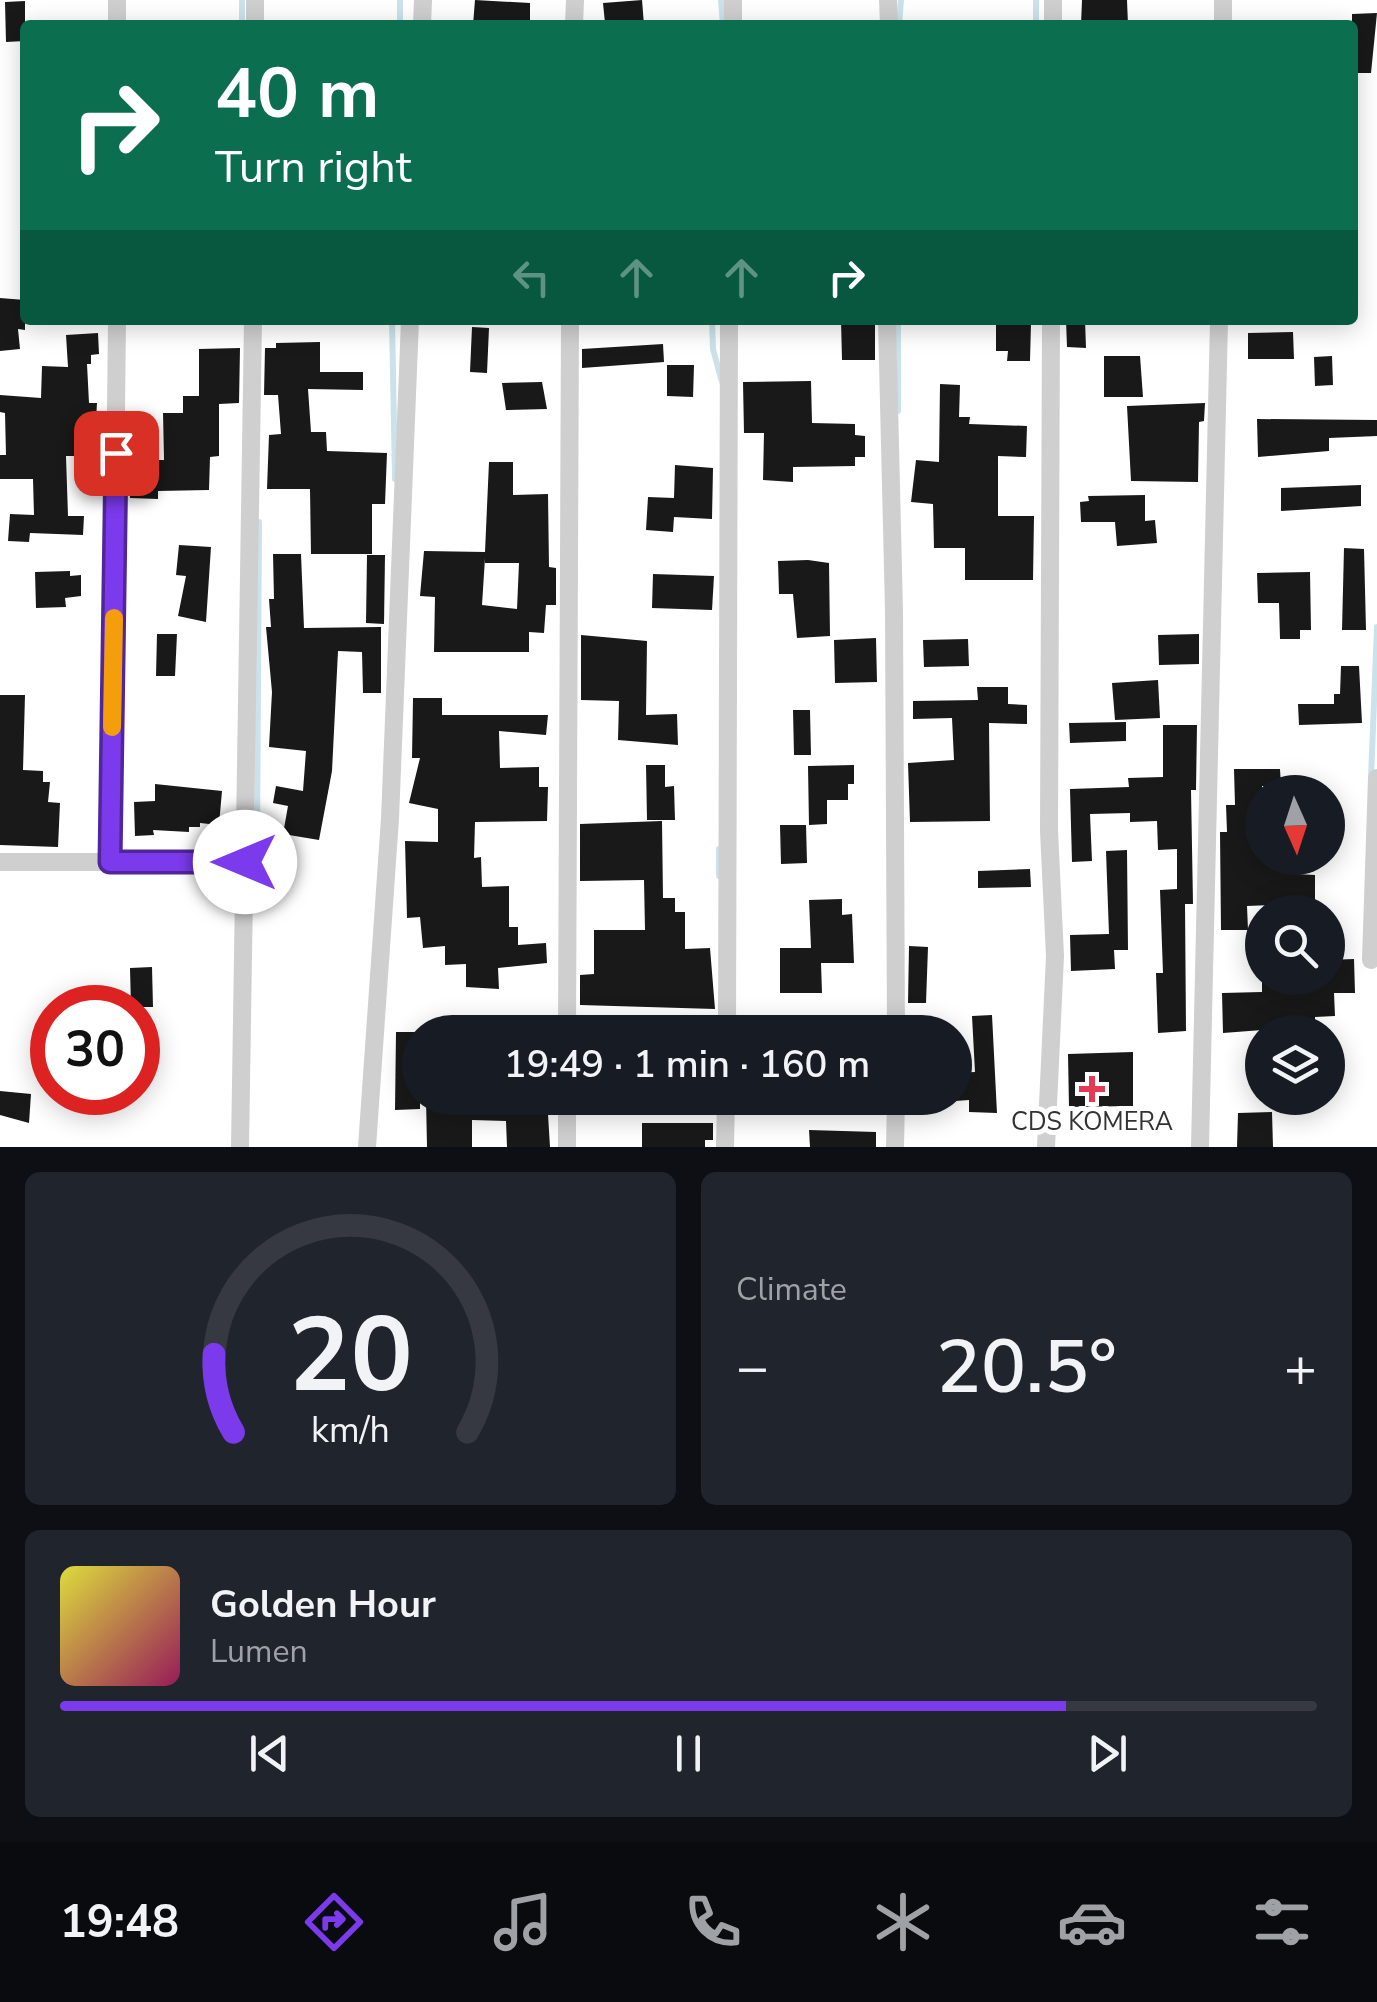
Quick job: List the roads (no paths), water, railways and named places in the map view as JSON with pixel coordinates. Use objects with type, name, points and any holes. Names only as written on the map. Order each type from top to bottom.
[{"type":"street","points":[[110,862],[116,325]]},
{"type":"street","points":[[240,1147],[253,325]]},
{"type":"street","points":[[367,1147],[390,819],[410,325]]},
{"type":"street","points":[[567,1015],[570,325]]},
{"type":"street","points":[[727,1015],[730,325]]},
{"type":"street","points":[[887,325],[894,610],[896,1015]]},
{"type":"street","points":[[1046,1147],[1054,956],[1049,831],[1051,325]]},
{"type":"street","points":[[1200,1147],[1220,325]]},
{"type":"street","points":[[1370,960],[1377,778]]},
{"type":"street","points":[[0,862],[245,862]]},
{"type":"street","points":[[567,1115],[567,1147]]},
{"type":"street","points":[[725,1147],[726,1115]]},
{"type":"street","points":[[895,1147],[896,1115]]},
{"type":"waterway","points":[[242,0],[242,20]]},
{"type":"waterway","points":[[400,0],[400,20]]},
{"type":"waterway","points":[[721,0],[723,20]]},
{"type":"waterway","points":[[899,20],[901,0]]},
{"type":"waterway","points":[[1036,0],[1036,20]]},
{"type":"waterway","points":[[392,325],[395,479]]},
{"type":"waterway","points":[[712,325],[713,349],[722,382]]},
{"type":"waterway","points":[[898,325],[898,411]]},
{"type":"waterway","points":[[257,846],[259,522]]},
{"type":"waterway","points":[[1371,778],[1377,627]]},
{"type":"waterway","points":[[719,849],[719,876]]},
{"type":"place","name":"CDS KOMERA","points":[[1092,1089]]}]
